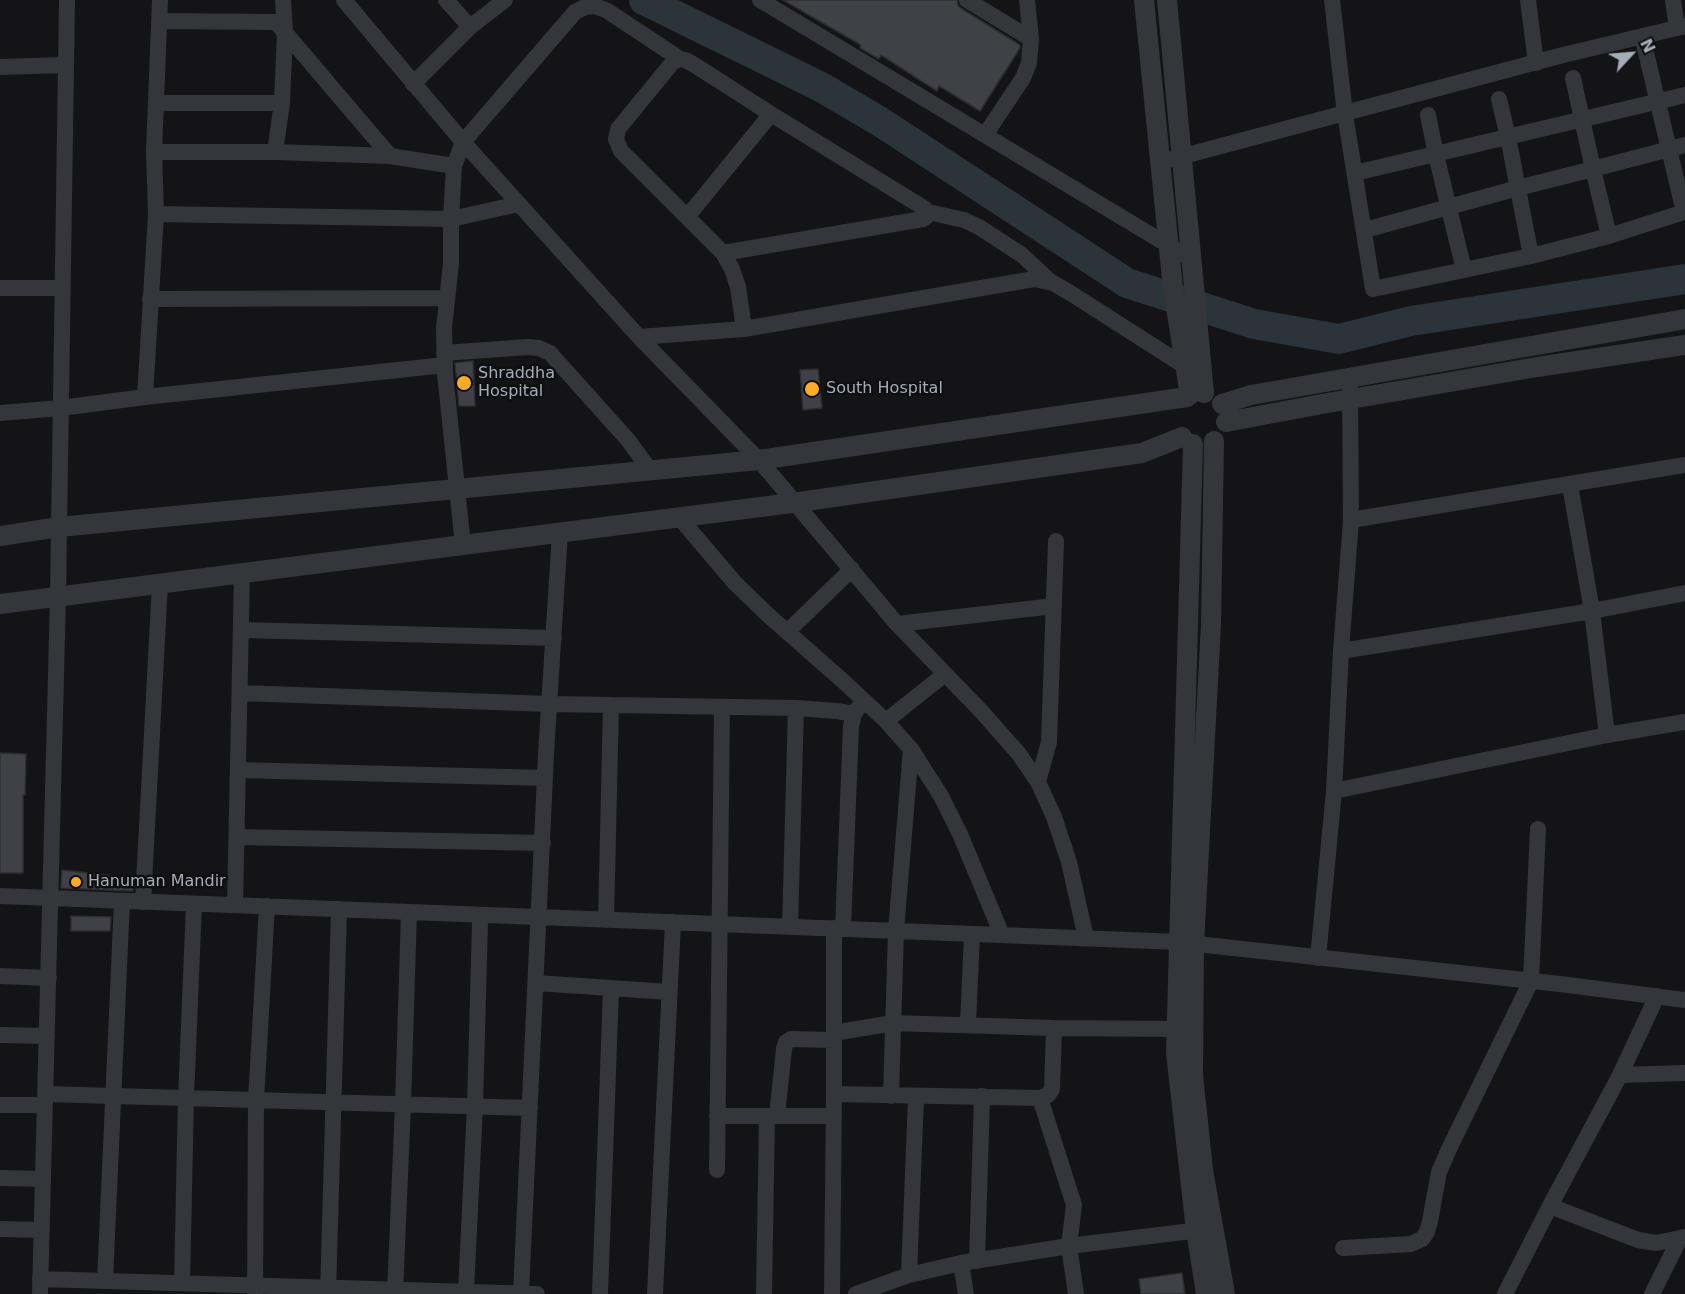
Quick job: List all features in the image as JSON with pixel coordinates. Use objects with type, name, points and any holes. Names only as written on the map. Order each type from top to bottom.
[{"type":"street","points":[[67,0],[58,597],[40,1287],[105,1281],[127,1288],[529,1293],[530,1108],[545,778],[560,532]]},
{"type":"street","points":[[145,397],[156,214],[154,152],[160,0]]},
{"type":"street","points":[[276,152],[282,103],[285,32],[283,0]]},
{"type":"street","points":[[344,0],[463,142],[639,337],[759,460],[897,624],[982,712],[1018,754],[1038,782],[1054,817],[1069,862],[1086,938]]},
{"type":"street","points":[[446,0],[470,27]]},
{"type":"street","points":[[413,84],[470,27],[505,0]]},
{"type":"street","points":[[760,0],[1192,260]]},
{"type":"street","points":[[967,0],[1031,39]]},
{"type":"street","points":[[985,135],[1023,78],[1029,63],[1031,39],[1028,0]]},
{"type":"street","points":[[1144,0],[1173,289],[1191,349],[1186,367],[1194,395]]},
{"type":"street","points":[[1167,0],[1195,287],[1191,349],[1194,395]]},
{"type":"street","points":[[1332,0],[1345,114],[1373,289],[1531,256],[1609,236],[1684,212],[1677,147],[1658,103],[1642,36]]},
{"type":"street","points":[[1528,0],[1536,63]]},
{"type":"street","points":[[1161,162],[1681,27],[1673,0]]},
{"type":"street","points":[[463,545],[444,359],[444,328],[451,264],[454,166],[463,142],[575,12],[585,7],[594,6],[606,10],[680,59],[693,64],[924,207],[928,212],[964,220],[978,227],[1022,255],[1053,283],[1186,367]]},
{"type":"street","points":[[160,21],[276,22],[390,156]]},
{"type":"street","points":[[680,59],[673,62],[618,129],[616,139],[621,151],[723,253],[732,268],[738,287],[744,329]]},
{"type":"street","points":[[0,67],[66,65]]},
{"type":"street","points":[[1573,78],[1609,236]]},
{"type":"street","points":[[1355,173],[1685,95]]},
{"type":"street","points":[[1499,99],[1531,256]]},
{"type":"street","points":[[157,103],[282,103]]},
{"type":"street","points":[[687,217],[771,114]]},
{"type":"street","points":[[1428,115],[1464,270]]},
{"type":"street","points":[[1365,230],[1677,147]]},
{"type":"street","points":[[154,152],[276,152],[390,156],[454,166]]},
{"type":"street","points":[[156,214],[451,219],[519,204]]},
{"type":"street","points":[[723,253],[923,219],[928,212]]},
{"type":"street","points":[[639,337],[744,329],[1034,279],[1053,283]]},
{"type":"street","points":[[0,288],[62,288]]},
{"type":"street","points":[[150,299],[447,298]]},
{"type":"street","points":[[1224,413],[1251,395],[1685,319]]},
{"type":"street","points":[[1224,413],[1351,399],[1537,367],[1685,345]]},
{"type":"street","points":[[0,413],[61,408],[528,347],[539,348],[550,353],[628,440],[650,470]]},
{"type":"street","points":[[1318,958],[1334,791],[1351,520],[1350,378]]},
{"type":"street","points":[[1194,395],[1179,405],[1175,416],[1176,428],[1187,441],[1186,943],[1193,1075],[1203,1170],[1206,1294]]},
{"type":"street","points":[[0,536],[59,527],[759,460],[1194,395],[1217,399],[1224,413],[1222,433],[1214,441],[1204,445],[1187,441],[1142,453],[796,502],[0,604]]},
{"type":"street","points":[[1214,441],[1211,625],[1176,1053],[1205,1230],[1225,1294]]},
{"type":"street","points":[[1351,520],[1685,465]]},
{"type":"street","points":[[1570,485],[1592,611],[1607,735]]},
{"type":"street","points":[[679,517],[734,582],[843,681],[859,707]]},
{"type":"street","points":[[1038,782],[1049,742],[1056,541]]},
{"type":"street","points":[[787,632],[852,569]]},
{"type":"street","points":[[235,905],[242,573]]},
{"type":"street","points":[[143,902],[160,583]]},
{"type":"street","points":[[1341,651],[1592,611],[1685,593]]},
{"type":"street","points":[[897,624],[1054,606]]},
{"type":"street","points":[[241,630],[554,638]]},
{"type":"street","points":[[886,720],[945,674]]},
{"type":"street","points":[[240,693],[549,704],[859,707],[886,720],[911,749],[941,796],[960,834],[1002,935]]},
{"type":"street","points":[[606,920],[611,705]]},
{"type":"street","points":[[717,1170],[722,707]]},
{"type":"street","points":[[832,1294],[834,1036],[851,726],[859,707]]},
{"type":"street","points":[[790,927],[796,708]]},
{"type":"street","points":[[1334,791],[1607,735],[1685,722]]},
{"type":"street","points":[[891,1096],[896,931],[911,749]]},
{"type":"street","points":[[238,770],[545,778]]},
{"type":"street","points":[[1343,1248],[1411,1244],[1422,1239],[1427,1232],[1439,1172],[1531,981],[1538,829]]},
{"type":"street","points":[[237,837],[543,843]]},
{"type":"street","points":[[0,896],[1186,943],[1685,1000]]},
{"type":"street","points":[[105,1281],[122,901]]},
{"type":"street","points":[[189,1287],[186,1098],[194,904]]},
{"type":"street","points":[[255,1290],[256,1100],[267,906]]},
{"type":"street","points":[[328,1291],[339,909]]},
{"type":"street","points":[[395,1292],[409,912]]},
{"type":"street","points":[[466,1291],[482,915]]},
{"type":"street","points":[[655,1294],[672,922]]},
{"type":"street","points":[[968,1024],[972,935]]},
{"type":"street","points":[[0,976],[49,978]]},
{"type":"street","points":[[536,983],[669,992]]},
{"type":"street","points":[[600,1294],[611,988]]},
{"type":"street","points":[[1511,1292],[1550,1206],[1620,1075],[1657,996]]},
{"type":"street","points":[[764,1294],[772,1116],[786,1042],[791,1039],[834,1036],[893,1023],[1177,1029]]},
{"type":"street","points":[[834,1094],[1040,1098],[1048,1095],[1052,1089],[1054,1028]]},
{"type":"street","points":[[0,1035],[47,1036]]},
{"type":"street","points":[[1620,1075],[1685,1073]]},
{"type":"street","points":[[0,1105],[113,1096],[530,1108]]},
{"type":"street","points":[[909,1275],[916,1096]]},
{"type":"street","points":[[966,1294],[982,1096]]},
{"type":"street","points":[[1040,1098],[1074,1205],[1069,1246],[1076,1294]]},
{"type":"street","points":[[717,1116],[834,1116]]},
{"type":"street","points":[[0,1178],[43,1179]]},
{"type":"street","points":[[1550,1206],[1638,1240],[1656,1243],[1682,1238]]},
{"type":"street","points":[[0,1229],[42,1230]]},
{"type":"street","points":[[858,1294],[909,1275],[969,1262],[1069,1246],[1205,1230]]},
{"type":"street","points":[[1652,1294],[1682,1238]]},
{"type":"building","points":[[783,0],[957,0],[958,6],[1020,45],[1020,48],[980,111],[939,86],[937,91],[881,55],[879,59],[860,48],[861,45]]},
{"type":"building","points":[[473,361],[475,406],[459,406],[455,363]]},
{"type":"building","points":[[818,369],[822,408],[803,410],[800,370]]},
{"type":"building","points":[[0,753],[26,754],[25,795],[23,795],[23,873],[0,873]]},
{"type":"building","points":[[62,870],[134,878],[133,891],[61,888]]},
{"type":"building","points":[[71,916],[111,917],[110,931],[71,931]]},
{"type":"building","points":[[1182,1273],[1185,1294],[1141,1294],[1139,1279]]},
{"type":"waterway","points":[[644,0],[821,87],[879,121],[1127,283],[1254,324],[1339,339],[1411,321],[1685,279]]},
{"type":"place","name":"Shraddha Hospital","points":[[464,383]]},
{"type":"place","name":"South Hospital","points":[[812,389]]},
{"type":"place","name":"Hanuman Mandir","points":[[76,882]]}]
